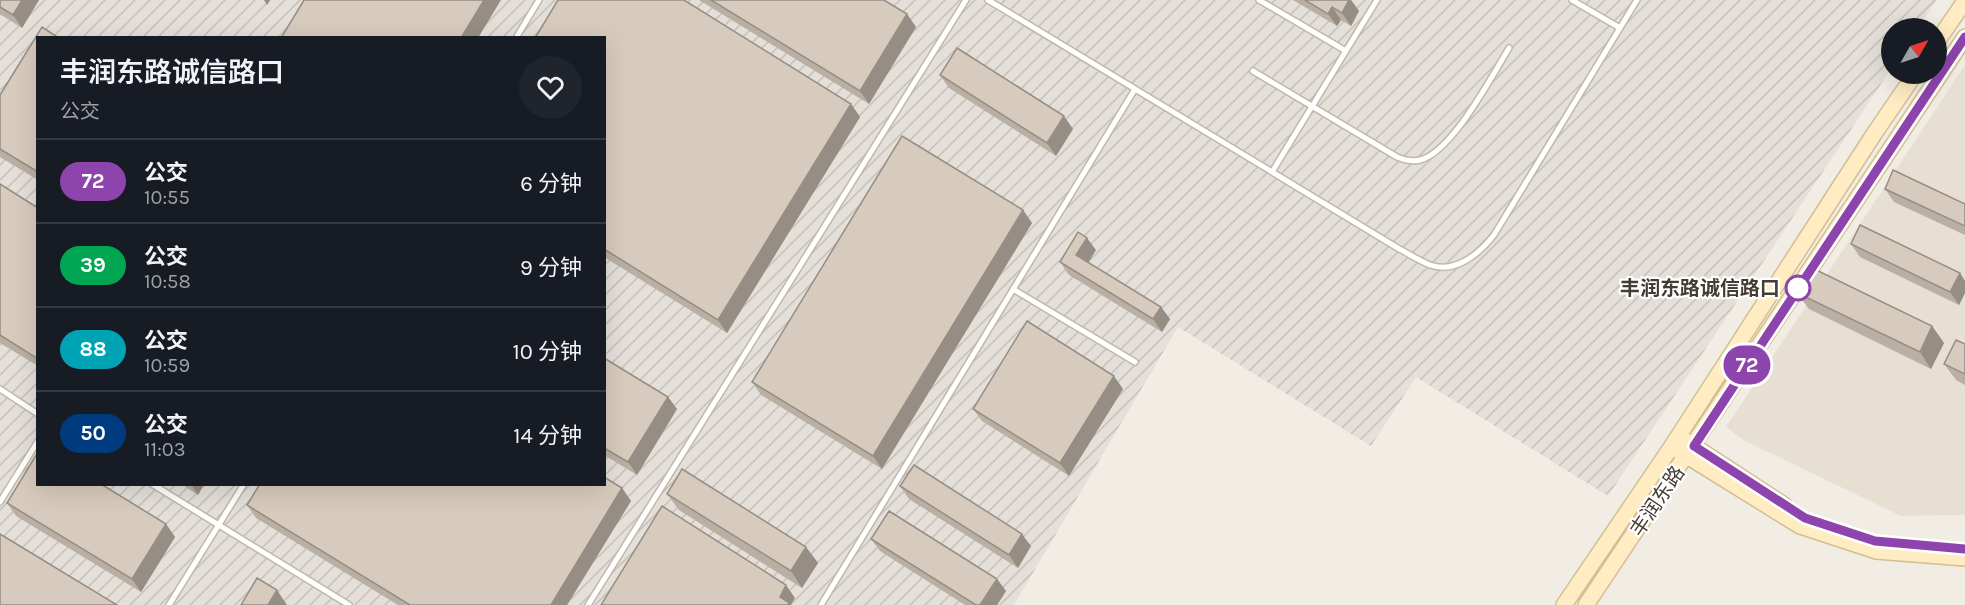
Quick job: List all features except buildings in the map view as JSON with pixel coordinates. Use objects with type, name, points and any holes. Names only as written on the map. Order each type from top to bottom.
[{"type":"street","points":[[1947,26],[1965,1]]},
{"type":"street","name":"丰润东路","points":[[1586,605],[1965,37]]},
{"type":"street","name":"丰润东路","points":[[1564,605],[1675,441],[1908,84]]},
{"type":"street","points":[[1675,441],[1800,526],[1876,551],[1965,558]]},
{"type":"street","points":[[1690,451],[1805,518],[1875,541],[1965,549]]},
{"type":"lane","points":[[517,36],[539,0]]},
{"type":"lane","points":[[588,605],[966,0]]},
{"type":"lane","points":[[988,0],[1396,247],[1431,265],[1443,267],[1467,261],[1484,248],[1494,235],[1637,0]]},
{"type":"lane","points":[[1259,0],[1346,51]]},
{"type":"lane","points":[[1272,172],[1377,0]]},
{"type":"lane","points":[[1572,0],[1620,28]]},
{"type":"lane","points":[[1253,71],[1397,158],[1417,161],[1432,154],[1449,139],[1509,48]]},
{"type":"lane","points":[[821,605],[1135,89]]},
{"type":"lane","points":[[1013,289],[1134,362]]},
{"type":"lane","points":[[0,389],[36,413]]},
{"type":"lane","points":[[0,502],[36,444]]},
{"type":"lane","points":[[155,486],[349,605]]},
{"type":"lane","points":[[169,605],[243,486]]},
{"type":"shaded area","points":[[0,0],[1937,0],[1925,18],[1881,18],[1881,84],[1608,496],[1416,377],[1371,446],[1178,327],[1014,605],[0,605]]},
{"type":"shaded area","points":[[1965,65],[1965,515],[1901,516],[1745,441],[1726,427]]},
{"type":"bus line","name":"72","points":[[1965,37],[1694,446],[1805,518],[1875,541],[1965,549]]},
{"type":"place","name":"丰润东路诚信路口","points":[[1798,288]]}]
